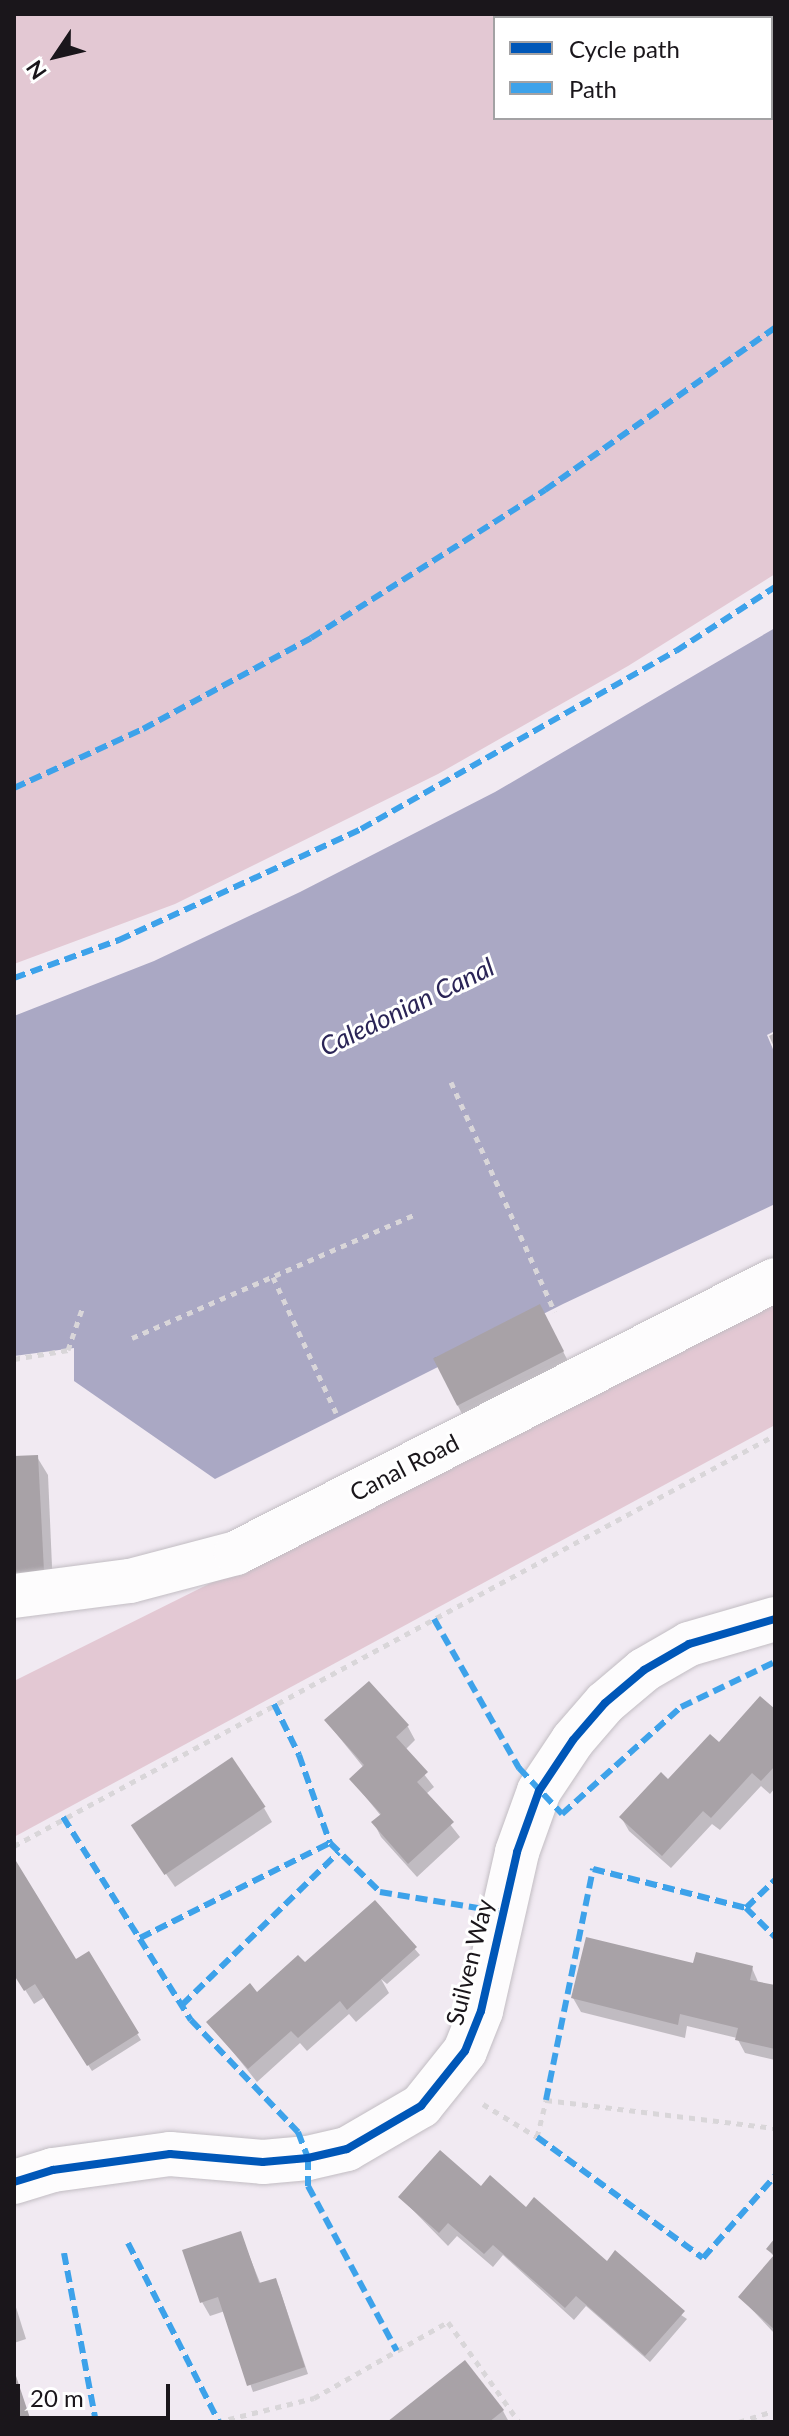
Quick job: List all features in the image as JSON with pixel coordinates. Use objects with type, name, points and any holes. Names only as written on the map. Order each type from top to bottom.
[{"type":"street","name":"Canal Road","points":[[14,1596],[130,1581],[236,1553],[775,1280]]},
{"type":"street","name":"Suilven Way","points":[[14,2182],[53,2170],[170,2154],[263,2162],[347,2149],[409,2115],[445,2080],[465,2051],[481,2011],[517,1852],[539,1791],[573,1740],[605,1703],[644,1670],[689,1644],[775,1619]]},
{"type":"path","points":[[451,1082],[555,1312]]},
{"type":"path","points":[[132,1338],[414,1215]]},
{"type":"path","points":[[273,1277],[336,1413]]},
{"type":"path","points":[[14,1359],[68,1350],[82,1309]]},
{"type":"path","points":[[14,1846],[775,1435]]},
{"type":"path","points":[[445,2080],[537,2137],[546,2100],[775,2128]]},
{"type":"path","points":[[217,2422],[314,2398],[448,2322],[519,2422]]},
{"type":"path","points":[[739,2422],[775,2410]]},
{"type":"shaded area","points":[[14,14],[775,14],[775,574],[628,666],[438,774],[175,904],[14,964]]},
{"type":"shaded area","points":[[775,1302],[775,1425],[14,1837],[14,1681]]},
{"type":"water","name":"Caledonian Canal","points":[[775,628],[775,1031],[767,1035],[775,1054],[775,1204],[563,1304],[215,1479],[74,1381],[74,1348],[14,1356],[14,1016],[154,961],[300,892],[495,792]]},
{"type":"building","points":[[540,1304],[564,1351],[457,1406],[433,1358]]},
{"type":"building","points":[[38,1455],[44,1571],[14,1572],[14,1456]]},
{"type":"building","points":[[369,1681],[409,1725],[396,1737],[428,1772],[417,1782],[454,1822],[408,1864],[371,1822],[381,1814],[349,1779],[364,1765],[324,1720]]},
{"type":"building","points":[[760,1696],[775,1709],[775,1766],[761,1781],[752,1773],[711,1818],[703,1811],[662,1856],[619,1817],[661,1772],[668,1779],[710,1734],[719,1742]]},
{"type":"building","points":[[232,1757],[266,1807],[164,1875],[131,1825]]},
{"type":"building","points":[[16,1861],[76,1959],[89,1951],[139,2033],[87,2066],[35,1984],[24,1991],[14,1975]]},
{"type":"building","points":[[375,1900],[417,1947],[347,2010],[340,2001],[298,2038],[291,2031],[248,2069],[206,2022],[250,1983],[257,1992],[298,1955],[305,1962]]},
{"type":"building","points":[[586,1937],[693,1963],[696,1952],[753,1966],[750,1980],[775,1985],[775,2049],[735,2040],[738,2028],[680,2014],[678,2025],[571,1998]]},
{"type":"building","points":[[440,2150],[481,2186],[490,2175],[526,2207],[534,2197],[607,2261],[615,2250],[685,2311],[645,2356],[576,2296],[565,2308],[493,2245],[484,2254],[448,2223],[439,2233],[398,2197]]},
{"type":"building","points":[[241,2231],[259,2283],[276,2278],[305,2367],[247,2386],[218,2297],[200,2303],[182,2250]]},
{"type":"building","points":[[775,2238],[775,2330],[738,2297],[774,2255],[766,2249]]},
{"type":"building","points":[[465,2360],[504,2410],[489,2422],[387,2422]]},
{"type":"building","points":[[14,2370],[31,2421],[29,2422],[14,2422]]},
{"type":"marked path","points":[[14,788],[143,729],[311,638],[545,490],[775,328]]},
{"type":"marked path","points":[[14,978],[119,940],[361,829],[676,651],[775,587]]},
{"type":"marked path","points":[[434,1619],[519,1768],[562,1814],[681,1707],[775,1662]]},
{"type":"marked path","points":[[274,1704],[299,1755],[330,1843],[380,1892],[502,1912]]},
{"type":"marked path","points":[[63,1817],[191,2020],[298,2132],[308,2158],[308,2186],[397,2351]]},
{"type":"marked path","points":[[140,1938],[330,1843]]},
{"type":"marked path","points":[[182,2005],[339,1852]]},
{"type":"marked path","points":[[546,2100],[593,1869],[746,1908],[775,1937]]},
{"type":"marked path","points":[[746,1908],[775,1880]]},
{"type":"marked path","points":[[537,2137],[703,2258],[775,2176]]},
{"type":"marked path","points":[[128,2243],[219,2422]]},
{"type":"marked path","points":[[64,2253],[96,2422]]},
{"type":"cycle path","points":[[14,2182],[53,2170],[170,2154],[263,2162],[308,2158],[347,2149],[421,2106],[465,2051],[481,2011],[517,1852],[539,1791],[573,1740],[605,1703],[644,1670],[689,1644],[775,1619]]}]
